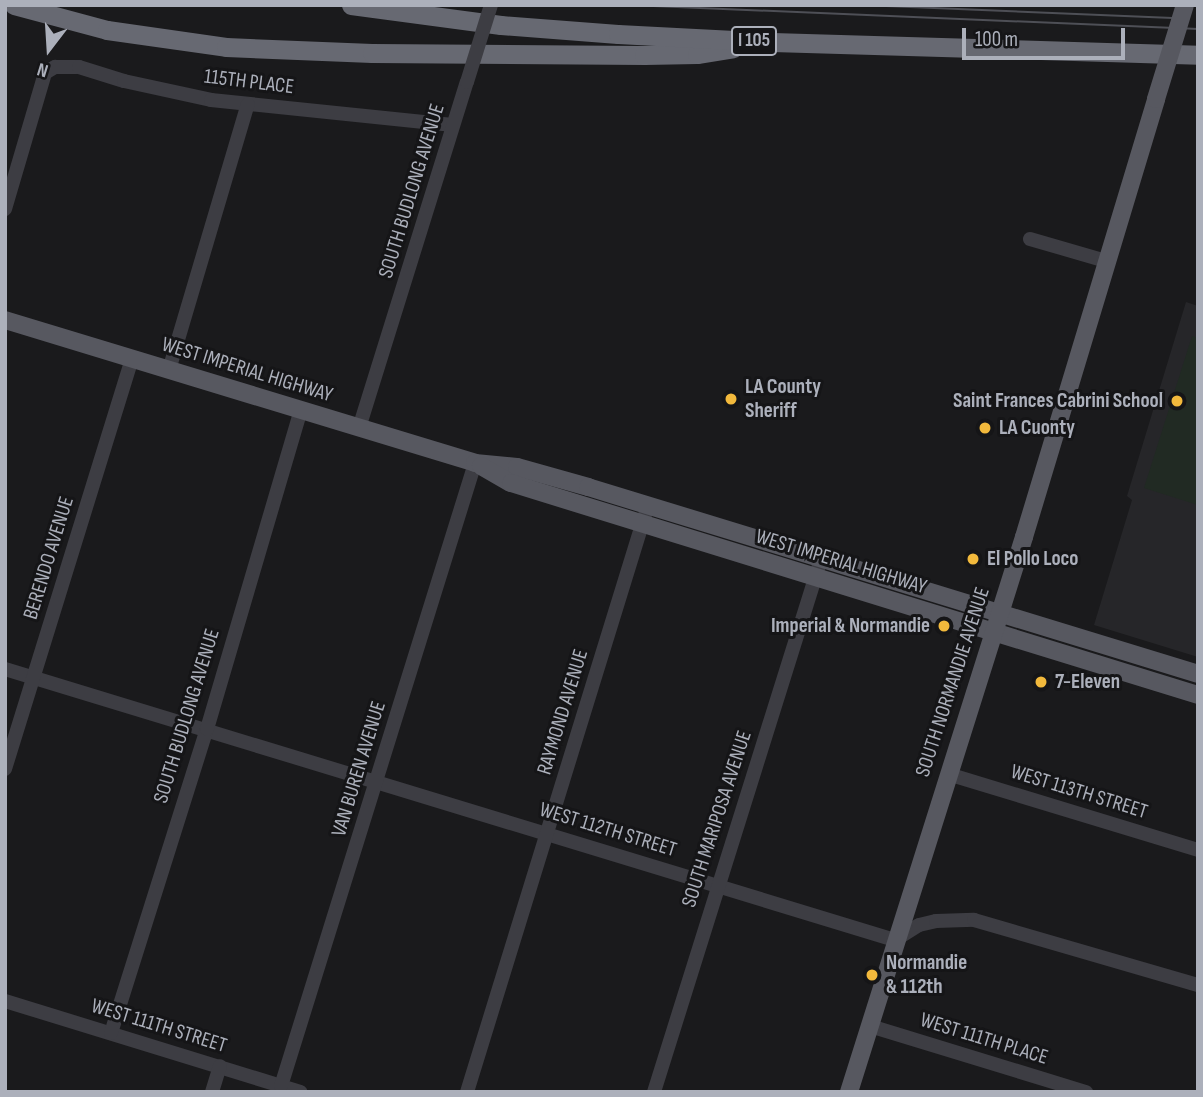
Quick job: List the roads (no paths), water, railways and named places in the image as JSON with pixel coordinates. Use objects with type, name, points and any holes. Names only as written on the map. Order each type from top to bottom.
[{"type":"highway","points":[[15,5],[107,30],[226,47],[372,53],[644,55],[697,54],[772,42]]},
{"type":"highway","name":"I 105","points":[[351,5],[501,25],[772,42],[1198,55]]},
{"type":"main road","name":"SOUTH NORMANDIE AVENUE","points":[[849,1092],[999,614],[1185,5]]},
{"type":"main road","name":"WEST IMPERIAL HIGHWAY","points":[[5,320],[475,463],[517,467],[648,505],[1198,674]]},
{"type":"main road","name":"WEST IMPERIAL HIGHWAY","points":[[475,463],[511,483],[1198,695]]},
{"type":"main road","points":[[511,483],[543,483],[605,502],[619,497]]},
{"type":"street","name":"SOUTH BUDLONG AVENUE","points":[[359,428],[491,5]]},
{"type":"street","name":"115TH PLACE","points":[[5,209],[45,73],[55,67],[79,67],[181,94],[248,104],[453,125]]},
{"type":"street","points":[[169,370],[248,104]]},
{"type":"street","points":[[1030,239],[1106,261]]},
{"type":"street","name":"BERENDO AVENUE","points":[[5,769],[132,359]]},
{"type":"street","name":"SOUTH BUDLONG AVENUE","points":[[111,1033],[206,729],[301,410]]},
{"type":"street","name":"VAN BUREN AVENUE","points":[[281,1086],[475,463]]},
{"type":"street","name":"RAYMOND AVENUE","points":[[467,1092],[648,505]]},
{"type":"street","name":"SOUTH MARIPOSA AVENUE","points":[[654,1092],[821,559]]},
{"type":"street","name":"WEST 112TH STREET","points":[[5,669],[895,940]]},
{"type":"street","name":"WEST 113TH STREET","points":[[948,774],[1198,850]]},
{"type":"street","points":[[895,940],[919,925],[955,919],[974,920],[1198,985]]},
{"type":"street","name":"WEST 111TH STREET","points":[[5,1001],[300,1092]]},
{"type":"street","name":"WEST 111TH PLACE","points":[[870,1026],[1086,1092]]},
{"type":"street","points":[[212,1092],[220,1066]]},
{"type":"tram line","points":[[630,5],[1198,29]]},
{"type":"tram line","points":[[862,5],[1173,18]]},
{"type":"place","name":"LA County Sheriff","points":[[731,399]]},
{"type":"place","name":"Saint Frances Cabrini School","points":[[1177,401]]},
{"type":"place","name":"LA Cuonty","points":[[985,428]]},
{"type":"place","name":"El Pollo Loco","points":[[973,559]]},
{"type":"place","name":"Imperial & Normandie","points":[[944,626]]},
{"type":"place","name":"7-Eleven","points":[[1041,682]]},
{"type":"place","name":"Normandie & 112th","points":[[872,975]]}]
